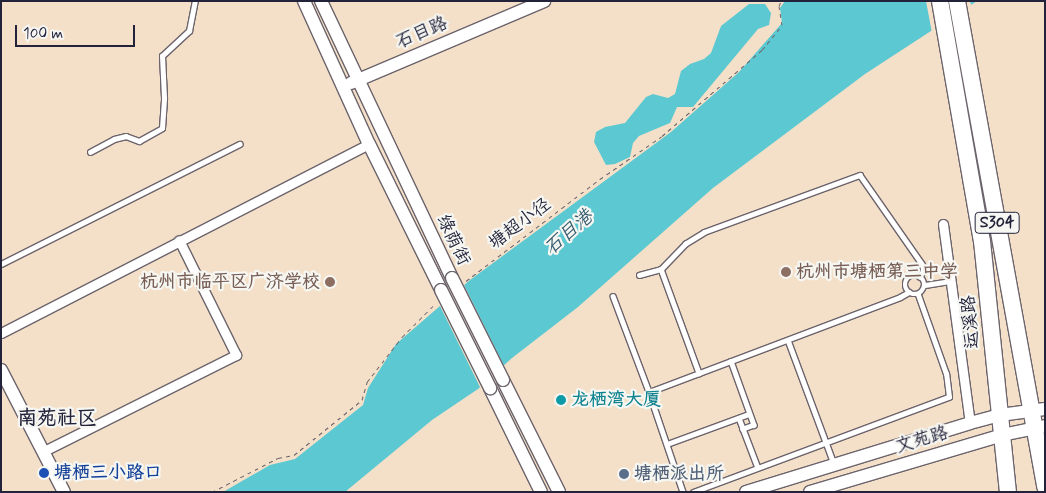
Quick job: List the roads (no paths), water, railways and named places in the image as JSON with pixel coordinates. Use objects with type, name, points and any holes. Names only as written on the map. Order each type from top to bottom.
[{"type":"highway","name":"运溪路","points":[[940,1],[982,241],[1008,492]]},
{"type":"highway","name":"S304","points":[[959,9],[1038,410],[1045,487]]},
{"type":"main road","name":"绿荫街","points":[[304,1],[441,295],[490,388],[541,492]]},
{"type":"main road","name":"绿荫街","points":[[321,1],[357,80],[502,380],[559,492]]},
{"type":"main road","name":"石目路","points":[[342,86],[544,1]]},
{"type":"main road","points":[[1,370],[64,492]]},
{"type":"main road","points":[[746,492],[970,423],[1000,415],[1038,410]]},
{"type":"main road","name":"文苑路","points":[[810,492],[1002,435],[1039,427]]},
{"type":"street","points":[[1,333],[369,144]]},
{"type":"street","points":[[943,224],[970,423]]},
{"type":"street","points":[[44,451],[236,355],[179,240]]},
{"type":"lane","points":[[90,152],[114,139],[126,136],[139,141],[162,128],[164,98],[162,56],[189,31],[195,1]]},
{"type":"lane","points":[[1,264],[240,144]]},
{"type":"lane","points":[[639,275],[661,269],[685,244],[704,232],[860,175],[922,264],[924,270],[920,277]]},
{"type":"lane","points":[[661,269],[699,373]]},
{"type":"lane","points":[[908,292],[906,284],[909,278],[914,276],[920,277],[925,285]]},
{"type":"lane","points":[[925,285],[951,281]]},
{"type":"lane","points":[[649,392],[788,340],[908,292],[918,294],[923,291],[925,285]]},
{"type":"lane","points":[[693,492],[949,397],[946,374],[918,294]]},
{"type":"lane","points":[[613,296],[649,392],[683,492]]},
{"type":"lane","points":[[788,340],[834,465]]},
{"type":"lane","points":[[731,361],[754,425],[743,429]]},
{"type":"lane","points":[[667,444],[749,414]]},
{"type":"lane","points":[[739,418],[758,468]]},
{"type":"water","name":"石目港","points":[[785,1],[977,1],[865,74],[713,188],[578,307],[512,358],[478,389],[432,420],[345,492],[223,492],[270,465],[295,459],[363,405],[368,388],[396,344],[470,280],[671,132],[739,72],[782,23],[780,8]]},
{"type":"water","points":[[749,4],[765,4],[771,13],[769,25],[758,29],[693,107],[677,107],[670,123],[639,136],[633,143],[630,157],[615,164],[606,165],[594,142],[596,132],[605,127],[625,123],[646,97],[653,94],[668,98],[675,94],[681,71],[690,64],[704,59],[711,53],[721,26]]},
{"type":"place","name":"杭州市塘栖第三中学","points":[[786,272]]},
{"type":"place","name":"杭州市临平区广济学校","points":[[330,282]]},
{"type":"place","name":"龙栖湾大厦","points":[[561,400]]},
{"type":"place","name":"塘栖三小路口","points":[[44,473]]},
{"type":"place","name":"塘栖派出所","points":[[624,474]]},
{"type":"district","name":"南苑社区","points":[[57,418]]}]
